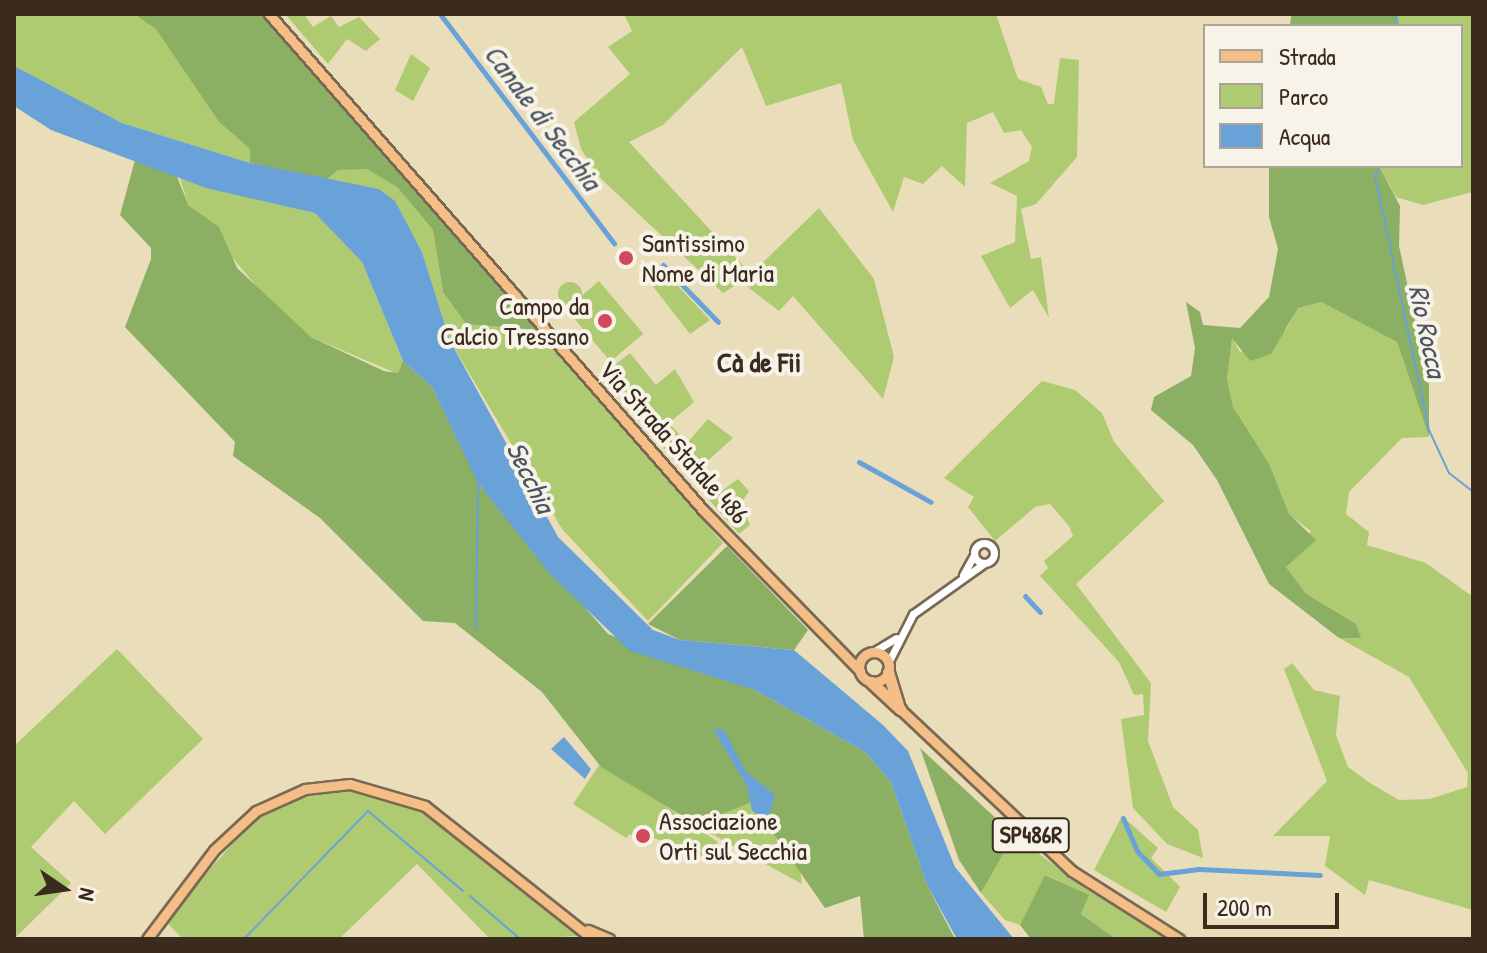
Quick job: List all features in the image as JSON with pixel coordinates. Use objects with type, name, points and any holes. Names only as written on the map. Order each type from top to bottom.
[{"type":"highway","name":"SP486R","points":[[888,668],[900,709]]},
{"type":"highway","name":"SP486R","points":[[871,682],[900,709]]},
{"type":"main road","name":"Via Strada Statale 486","points":[[269,14],[703,510],[831,641]]},
{"type":"main road","name":"SP486R","points":[[831,641],[870,653],[888,668]]},
{"type":"main road","name":"SP486R","points":[[831,641],[871,682]]},
{"type":"main road","points":[[860,671],[870,653]]},
{"type":"main road","points":[[871,682],[888,668]]},
{"type":"main road","name":"SP486R","points":[[900,709],[1072,871],[1179,939]]},
{"type":"main road","points":[[147,939],[239,825],[282,796],[329,784],[370,786],[425,806],[593,939]]},
{"type":"main road","points":[[585,930],[609,939]]},
{"type":"street","points":[[888,668],[896,638],[913,614],[963,575],[993,557],[991,546],[978,545],[963,575]]},
{"type":"street","points":[[974,555],[983,564]]},
{"type":"street","points":[[870,653],[896,638]]},
{"type":"green space","points":[[14,14],[134,14],[156,28],[219,122],[250,149],[250,163],[122,123],[23,74],[14,66]]},
{"type":"green space","points":[[134,14],[262,14],[537,330],[466,324],[443,292],[433,230],[397,187],[367,169],[338,170],[326,180],[250,163],[250,149],[219,122],[156,29]]},
{"type":"green space","points":[[285,14],[304,14],[313,27],[331,16],[339,27],[359,17],[380,39],[366,51],[347,39],[328,64]]},
{"type":"green space","points":[[624,14],[996,14],[1018,79],[1041,87],[1048,104],[1054,104],[1060,58],[1079,60],[1077,157],[1036,204],[1021,209],[1031,259],[1041,257],[1049,318],[1033,290],[1010,308],[981,256],[1015,242],[1017,196],[990,183],[1029,161],[1032,147],[1021,130],[1004,133],[993,112],[967,123],[965,187],[942,166],[923,184],[904,177],[893,212],[853,140],[841,83],[766,106],[742,47],[663,125],[629,142],[751,274],[819,208],[874,279],[894,357],[883,399],[793,296],[779,311],[741,282],[723,293],[598,176],[581,149],[574,122],[630,74],[608,47],[632,31]]},
{"type":"green space","points":[[1396,14],[1473,14],[1473,192],[1423,205],[1396,197],[1380,168],[1463,168],[1463,24],[1396,24]]},
{"type":"green space","points":[[1396,14],[1396,24],[1290,24],[1291,16]]},
{"type":"green space","points":[[411,54],[430,68],[413,101],[395,90]]},
{"type":"green space","points":[[135,160],[175,172],[189,206],[219,227],[237,268],[311,337],[384,371],[398,373],[403,361],[432,387],[481,487],[608,634],[755,690],[865,752],[891,782],[927,885],[955,939],[864,939],[860,896],[825,908],[770,829],[764,797],[717,816],[706,830],[601,767],[542,692],[455,623],[423,621],[320,518],[233,456],[235,442],[125,327],[151,259],[151,248],[120,215]]},
{"type":"green space","points":[[367,168],[397,187],[433,230],[443,292],[466,324],[537,330],[723,543],[648,621],[562,529],[450,341],[422,252],[395,202],[379,189],[326,180],[338,170]]},
{"type":"green space","points":[[1269,168],[1380,168],[1400,206],[1399,246],[1429,385],[1429,437],[1397,342],[1321,302],[1298,308],[1271,354],[1250,361],[1232,338],[1227,379],[1233,407],[1269,464],[1289,514],[1316,540],[1286,567],[1306,594],[1356,624],[1361,638],[1339,638],[1269,584],[1217,480],[1193,445],[1151,410],[1154,397],[1191,376],[1195,348],[1186,302],[1200,312],[1203,325],[1240,328],[1269,297],[1278,249],[1269,217]]},
{"type":"green space","points":[[180,179],[315,212],[362,262],[403,361],[398,374],[311,337],[263,294],[189,206]]},
{"type":"green space","points":[[661,268],[710,320],[690,334],[648,280]]},
{"type":"green space","name":"Campo da Calcio Tressano","points":[[599,281],[643,334],[610,361],[566,309]]},
{"type":"green space","points":[[570,282],[581,289],[582,294],[575,305],[570,306],[559,299],[558,294],[565,283]]},
{"type":"green space","points":[[1321,302],[1397,342],[1429,437],[1402,438],[1349,492],[1346,514],[1369,532],[1367,545],[1426,563],[1473,597],[1473,910],[1369,880],[1365,895],[1325,866],[1330,836],[1273,836],[1327,781],[1284,669],[1292,663],[1314,690],[1340,696],[1336,735],[1348,767],[1370,783],[1399,800],[1430,799],[1467,787],[1468,773],[1409,677],[1339,638],[1360,638],[1305,594],[1286,567],[1311,531],[1289,515],[1233,407],[1227,380],[1232,337],[1240,352],[1286,330],[1298,307]]},
{"type":"green space","points":[[630,353],[656,385],[675,369],[694,402],[669,423],[687,443],[708,419],[733,438],[703,465],[723,490],[738,479],[749,491],[740,505],[750,525],[739,534],[601,376]]},
{"type":"green space","points":[[1042,381],[1075,390],[1102,413],[1114,442],[1164,501],[1076,584],[1151,683],[1148,741],[1173,807],[1198,830],[1203,858],[1167,844],[1133,808],[1121,719],[1144,715],[1143,694],[1134,695],[1119,662],[1040,576],[1048,568],[1044,561],[1073,536],[1069,526],[1050,504],[1035,507],[995,541],[968,507],[974,497],[944,478]]},
{"type":"green space","points":[[727,546],[808,630],[794,650],[680,640],[648,624]]},
{"type":"green space","points":[[117,649],[203,739],[105,834],[74,801],[31,847],[71,883],[14,939],[14,746]]},
{"type":"green space","points":[[920,748],[1014,835],[981,893],[959,860]]},
{"type":"green space","points":[[599,765],[640,788],[718,842],[706,858],[654,838],[648,847],[630,834],[626,838],[573,804]]},
{"type":"green space","points":[[820,767],[776,840],[798,855],[802,884],[688,821],[648,789]]},
{"type":"green space","points":[[349,787],[418,807],[584,936],[490,939],[417,864],[339,939],[183,939],[164,920],[253,821],[303,793]]},
{"type":"green space","points":[[1122,816],[1158,848],[1151,858],[1180,887],[1166,912],[1094,870]]},
{"type":"green space","points":[[1014,835],[1086,889],[1171,939],[1116,939],[1081,914],[1088,895],[1046,875],[1020,925],[1005,920],[981,893]]},
{"type":"green space","points":[[1045,875],[1089,895],[1081,914],[1116,939],[1031,939],[1020,925]]},
{"type":"water","points":[[14,66],[122,123],[250,163],[379,189],[395,201],[422,252],[450,341],[558,537],[653,630],[680,640],[794,650],[883,725],[908,751],[955,867],[1014,939],[957,939],[927,885],[891,782],[865,752],[755,690],[630,651],[549,573],[478,483],[432,387],[403,361],[362,262],[315,213],[206,188],[51,130],[14,106]]},
{"type":"water","points":[[713,729],[724,730],[746,772],[775,795],[767,823],[752,810],[747,786]]},
{"type":"water","points":[[564,737],[591,769],[585,779],[551,749]]},
{"type":"waterway","name":"Canale di Secchia","points":[[440,14],[614,243]]},
{"type":"waterway","name":"Rio Rocca","points":[[1396,14],[1398,24]]},
{"type":"waterway","name":"Rio Rocca","points":[[1379,168],[1375,176],[1429,430],[1449,473],[1473,492]]},
{"type":"waterway","name":"Canale di Secchia","points":[[663,265],[718,322]]},
{"type":"waterway","name":"Canale di Secchia","points":[[859,462],[931,502]]},
{"type":"waterway","points":[[476,629],[478,483]]},
{"type":"waterway","name":"Canale di Secchia","points":[[1025,596],[1040,612]]},
{"type":"waterway","points":[[244,939],[368,811],[463,891]]},
{"type":"waterway","name":"Canale di Secchia","points":[[1123,818],[1137,851],[1159,874],[1199,869],[1320,875]]},
{"type":"waterway","points":[[470,896],[520,939]]},
{"type":"place","name":"Santissimo Nome di Maria","points":[[626,258]]},
{"type":"place","name":"Campo da Calcio Tressano","points":[[605,321]]},
{"type":"place","name":"Associazione Orti sul Secchia","points":[[643,836]]},
{"type":"district","name":"Cà de Fii","points":[[759,362]]},
{"type":"water label","name":"Secchia","points":[[531,477]]}]
